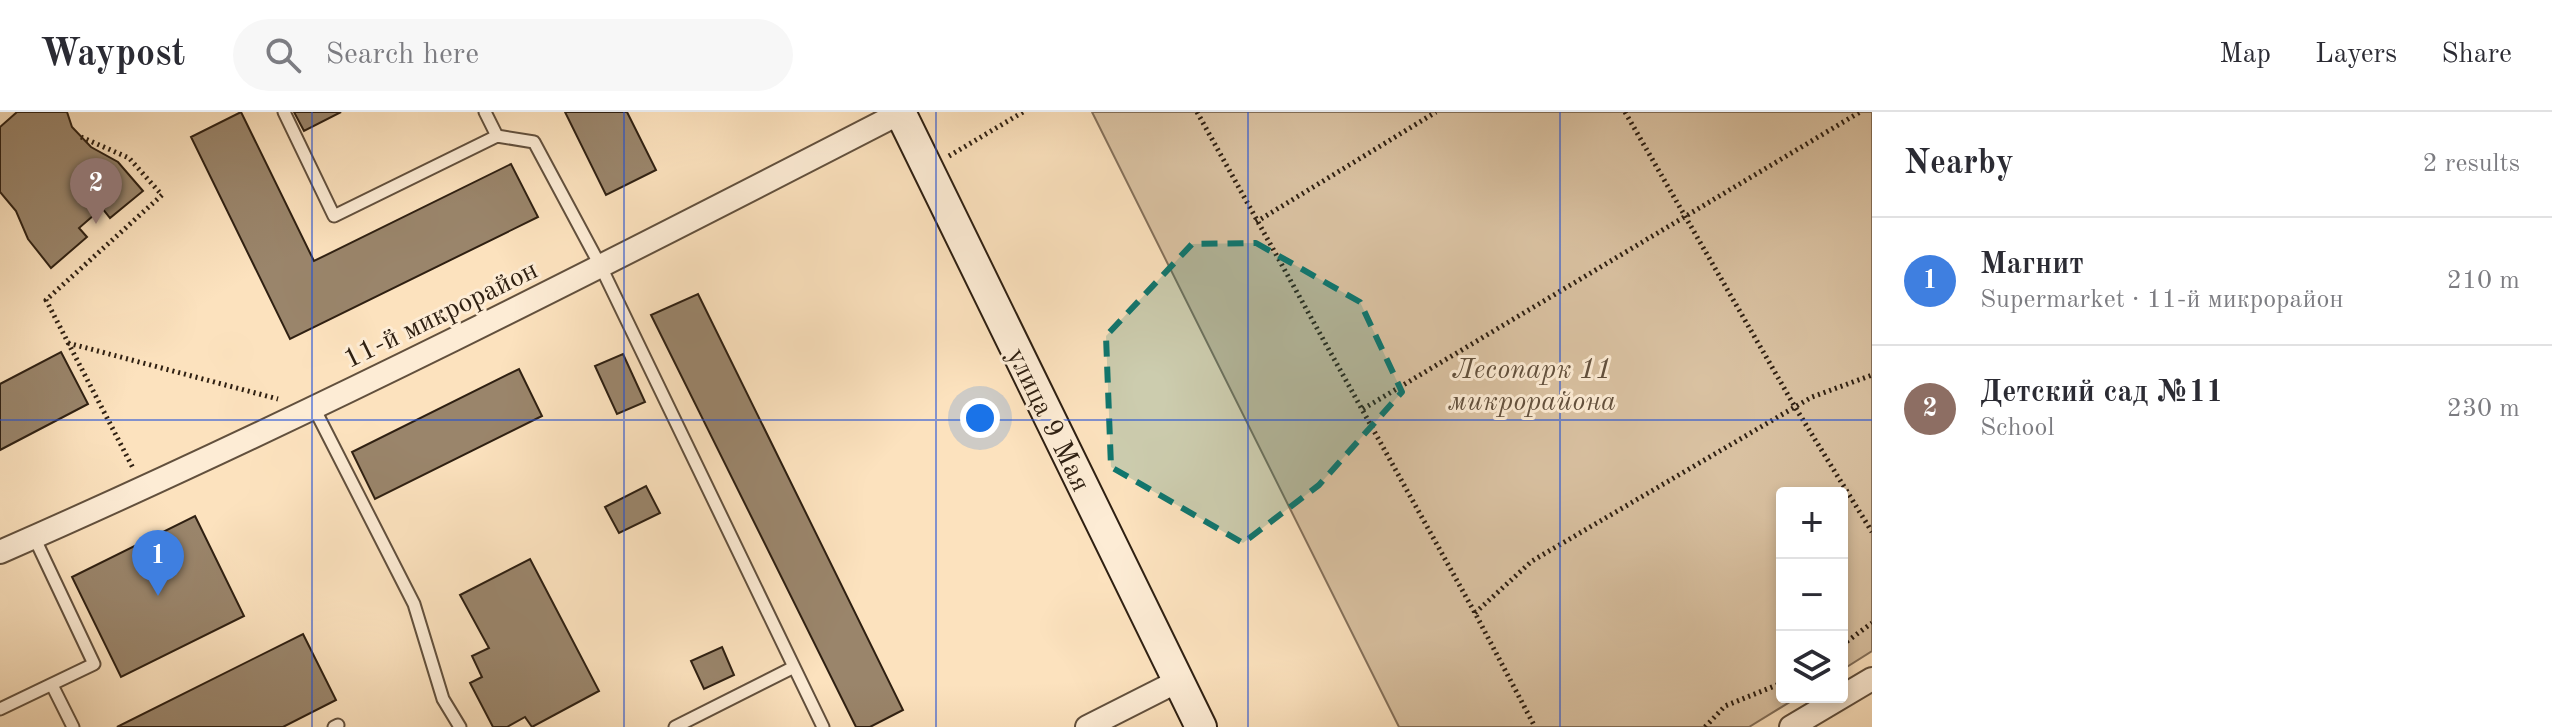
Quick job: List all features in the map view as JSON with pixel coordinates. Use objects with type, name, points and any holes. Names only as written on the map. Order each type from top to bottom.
[{"type":"main road","name":"улица 9 Мая","points":[[900,112],[1201,727]]},
{"type":"street","name":"11-й микрорайон","points":[[0,552],[314,408],[601,267],[900,112]]},
{"type":"street","points":[[1805,724],[1872,679]]},
{"type":"street","points":[[1087,727],[1178,681]]},
{"type":"lane","points":[[284,112],[334,216],[497,136],[534,142],[601,267],[823,727]]},
{"type":"lane","points":[[485,112],[497,136]]},
{"type":"lane","points":[[314,408],[414,604],[443,699],[460,727]]},
{"type":"lane","points":[[0,709],[94,664],[34,537]]},
{"type":"lane","points":[[675,727],[794,667]]},
{"type":"lane","points":[[52,685],[73,727]]},
{"type":"path","points":[[927,169],[1023,112]]},
{"type":"path","points":[[1197,112],[1363,409],[1535,727]]},
{"type":"path","points":[[1256,222],[1436,112]]},
{"type":"path","points":[[1625,112],[1683,217],[1872,532]]},
{"type":"path","points":[[1363,409],[1860,112]]},
{"type":"path","points":[[81,137],[129,158],[162,195],[46,300],[142,486]]},
{"type":"path","points":[[68,343],[314,408]]},
{"type":"path","points":[[1475,613],[1532,561],[1812,397],[1872,375]]},
{"type":"path","points":[[1848,641],[1872,623]]},
{"type":"path","points":[[1705,727],[1725,706],[1776,685]]},
{"type":"highlighted area","points":[[1256,243],[1360,302],[1402,392],[1319,485],[1243,543],[1111,467],[1106,336],[1192,244]]},
{"type":"green space","name":"Лесопарк 11 микрорайона","points":[[1092,112],[1872,112],[1872,651],[1848,666],[1848,487],[1776,487],[1776,703],[1788,703],[1749,727],[1399,727]]},
{"type":"building","points":[[17,112],[67,112],[72,127],[91,147],[118,162],[143,191],[110,218],[102,208],[79,228],[87,237],[51,268],[28,239],[16,211],[0,192],[0,127]]},
{"type":"building","points":[[241,112],[314,261],[511,164],[538,217],[290,339],[191,137]]},
{"type":"building","points":[[294,112],[341,112],[304,131]]},
{"type":"building","points":[[565,112],[627,112],[656,170],[606,195]]},
{"type":"building","points":[[698,294],[903,710],[870,727],[856,727],[651,315]]},
{"type":"building","points":[[61,352],[88,404],[0,450],[0,384]]},
{"type":"building","points":[[623,354],[645,402],[617,414],[595,366]]},
{"type":"building","points":[[519,369],[542,416],[375,499],[352,452]]},
{"type":"building","points":[[646,486],[660,513],[619,533],[605,507]]},
{"type":"building","points":[[195,516],[244,616],[121,677],[72,577]]},
{"type":"building","points":[[530,559],[599,691],[532,727],[525,717],[507,727],[493,727],[470,683],[482,677],[472,656],[489,648],[460,595]]},
{"type":"building","points":[[303,634],[336,700],[283,727],[117,727]]},
{"type":"building","points":[[722,647],[734,675],[704,689],[691,661]]},
{"type":"place","name":"Детский сад №11","points":[[96,224]]},
{"type":"place","name":"Магнит","points":[[158,596]]}]
